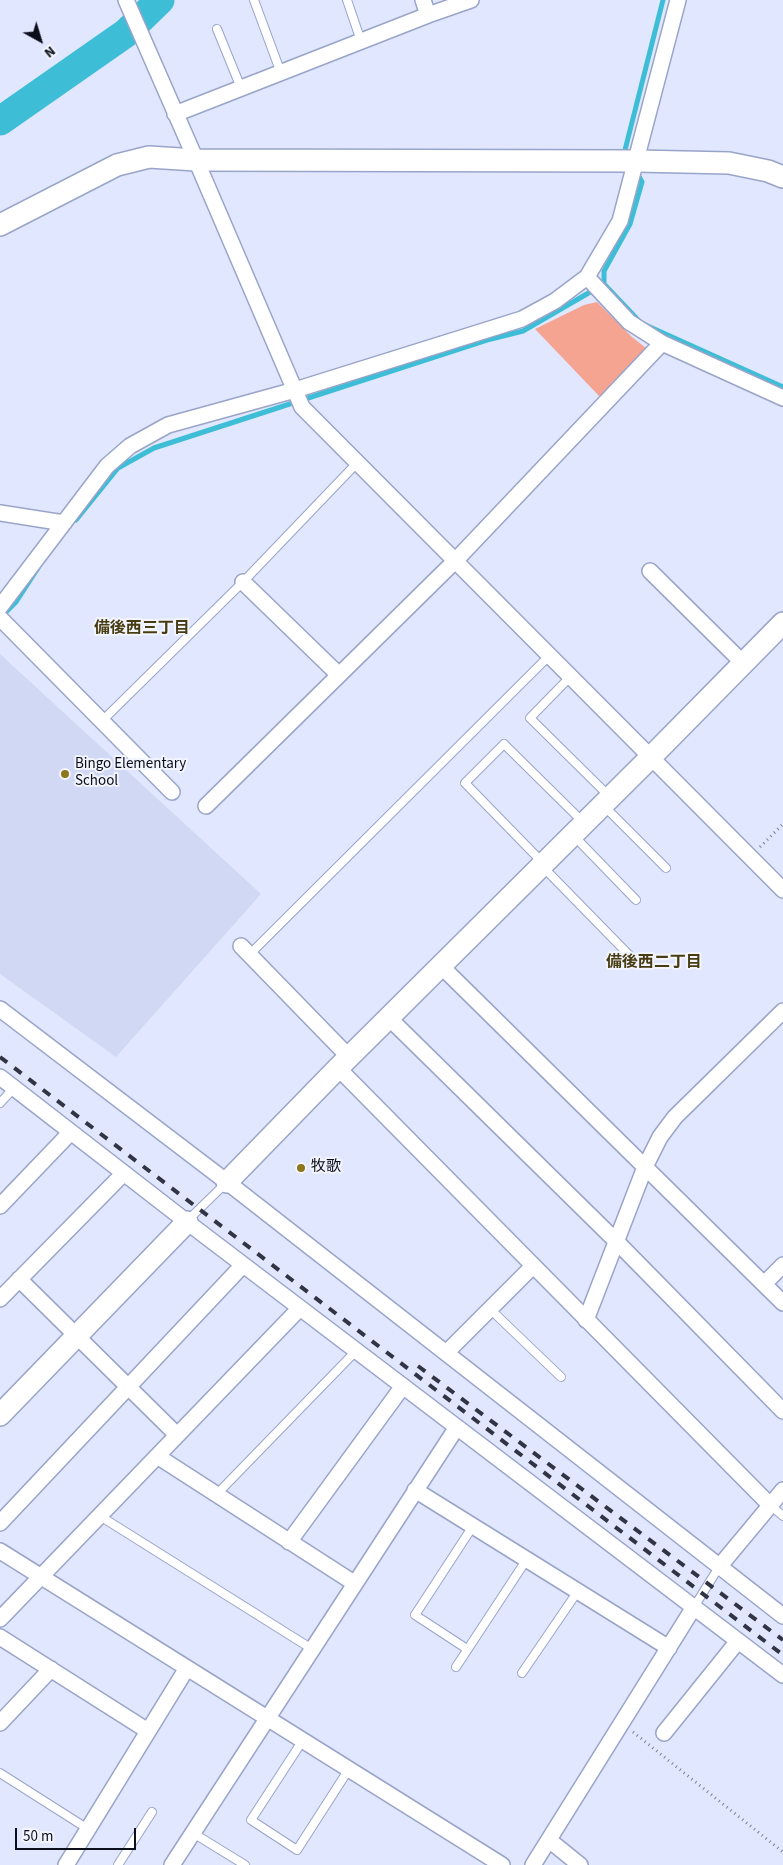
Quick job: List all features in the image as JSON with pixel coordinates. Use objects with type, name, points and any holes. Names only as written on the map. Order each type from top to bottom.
[{"type":"street","points":[[126,0],[302,407],[652,756],[783,890]]},
{"type":"street","points":[[423,0],[428,15]]},
{"type":"street","points":[[175,114],[471,0]]},
{"type":"street","points":[[0,607],[107,466],[130,446],[168,425],[295,390],[522,319],[555,301],[588,277],[620,221],[678,0]]},
{"type":"street","points":[[0,225],[117,165],[149,157],[196,160],[729,163],[768,171],[783,177]]},
{"type":"street","points":[[588,277],[629,322],[662,343],[783,398]]},
{"type":"street","points":[[206,806],[456,560],[662,343]]},
{"type":"street","points":[[0,513],[64,523]]},
{"type":"street","points":[[650,571],[743,664]]},
{"type":"street","points":[[242,582],[339,675]]},
{"type":"street","points":[[0,618],[172,792]]},
{"type":"street","points":[[227,1182],[343,1062],[652,756],[783,623]]},
{"type":"street","points":[[245,951],[343,1062],[532,1266],[770,1505]]},
{"type":"street","points":[[440,966],[783,1303]]},
{"type":"street","points":[[0,1008],[227,1182],[783,1616]]},
{"type":"street","points":[[586,1320],[646,1167],[660,1137],[675,1117],[783,1011]]},
{"type":"street","points":[[388,1017],[617,1242],[783,1411]]},
{"type":"street","points":[[0,1077],[243,1265],[783,1675]]},
{"type":"street","points":[[0,1206],[70,1132]]},
{"type":"street","points":[[0,1299],[124,1173]]},
{"type":"street","points":[[0,1415],[187,1222]]},
{"type":"street","points":[[0,1523],[243,1265]]},
{"type":"street","points":[[764,1284],[783,1265]]},
{"type":"street","points":[[446,1354],[532,1266]]},
{"type":"street","points":[[19,1279],[177,1435]]},
{"type":"street","points":[[0,1619],[300,1308]]},
{"type":"street","points":[[289,1542],[403,1386]]},
{"type":"street","points":[[172,1865],[457,1427]]},
{"type":"street","points":[[157,1456],[354,1583]]},
{"type":"street","points":[[415,1490],[669,1648]]},
{"type":"street","points":[[719,1567],[783,1490]]},
{"type":"street","points":[[0,1550],[502,1865]]},
{"type":"street","points":[[533,1865],[694,1607]]},
{"type":"street","points":[[0,1637],[148,1731]]},
{"type":"street","points":[[664,1733],[738,1640]]},
{"type":"street","points":[[66,1865],[187,1668]]},
{"type":"street","points":[[0,1722],[51,1669]]},
{"type":"street","points":[[549,1840],[580,1865]]},
{"type":"lane","points":[[254,0],[281,73]]},
{"type":"lane","points":[[347,0],[361,41]]},
{"type":"lane","points":[[217,29],[242,88]]},
{"type":"lane","points":[[102,722],[358,463]]},
{"type":"lane","points":[[245,951],[550,655]]},
{"type":"lane","points":[[571,676],[530,718],[666,868]]},
{"type":"lane","points":[[633,958],[465,783],[504,744],[578,829],[636,900]]},
{"type":"lane","points":[[0,1103],[14,1088]]},
{"type":"lane","points":[[187,1222],[227,1182]]},
{"type":"lane","points":[[490,1309],[561,1377]]},
{"type":"lane","points":[[216,1495],[356,1351]]},
{"type":"lane","points":[[770,1505],[783,1516]]},
{"type":"lane","points":[[100,1516],[312,1649]]},
{"type":"lane","points":[[468,1650],[415,1615],[474,1526]]},
{"type":"lane","points":[[456,1667],[526,1559]]},
{"type":"lane","points":[[694,1607],[719,1567]]},
{"type":"lane","points":[[522,1673],[578,1591]]},
{"type":"lane","points":[[302,1740],[251,1820],[297,1850],[349,1769]]},
{"type":"lane","points":[[0,1773],[88,1829]]},
{"type":"lane","points":[[118,1865],[152,1812]]},
{"type":"lane","points":[[193,1832],[245,1865]]},
{"type":"path","points":[[750,857],[783,824]]},
{"type":"path","points":[[622,1723],[783,1852]]},
{"type":"shaded area","points":[[597,302],[632,337],[646,348],[600,397],[535,329],[584,305]]},
{"type":"shaded area","name":"Bingo Elementary School","points":[[0,654],[261,894],[116,1057],[0,974]]},
{"type":"waterway","points":[[0,121],[126,33],[160,0]]},
{"type":"waterway","points":[[629,156],[625,150],[663,0]]},
{"type":"waterway","points":[[636,171],[642,182],[630,224],[604,271],[604,284],[641,323],[783,387]]},
{"type":"waterway","points":[[76,520],[118,468],[154,448],[487,340],[523,331],[604,284]]},
{"type":"waterway","points":[[1,617],[16,602],[38,568]]},
{"type":"railway","points":[[0,1057],[783,1655]]},
{"type":"railway","points":[[418,1366],[783,1640]]},
{"type":"place","name":"Bingo Elementary School","points":[[65,774]]},
{"type":"place","name":"牧歌","points":[[301,1168]]},
{"type":"district","name":"備後西三丁目","points":[[142,629]]},
{"type":"district","name":"備後西二丁目","points":[[654,963]]}]
